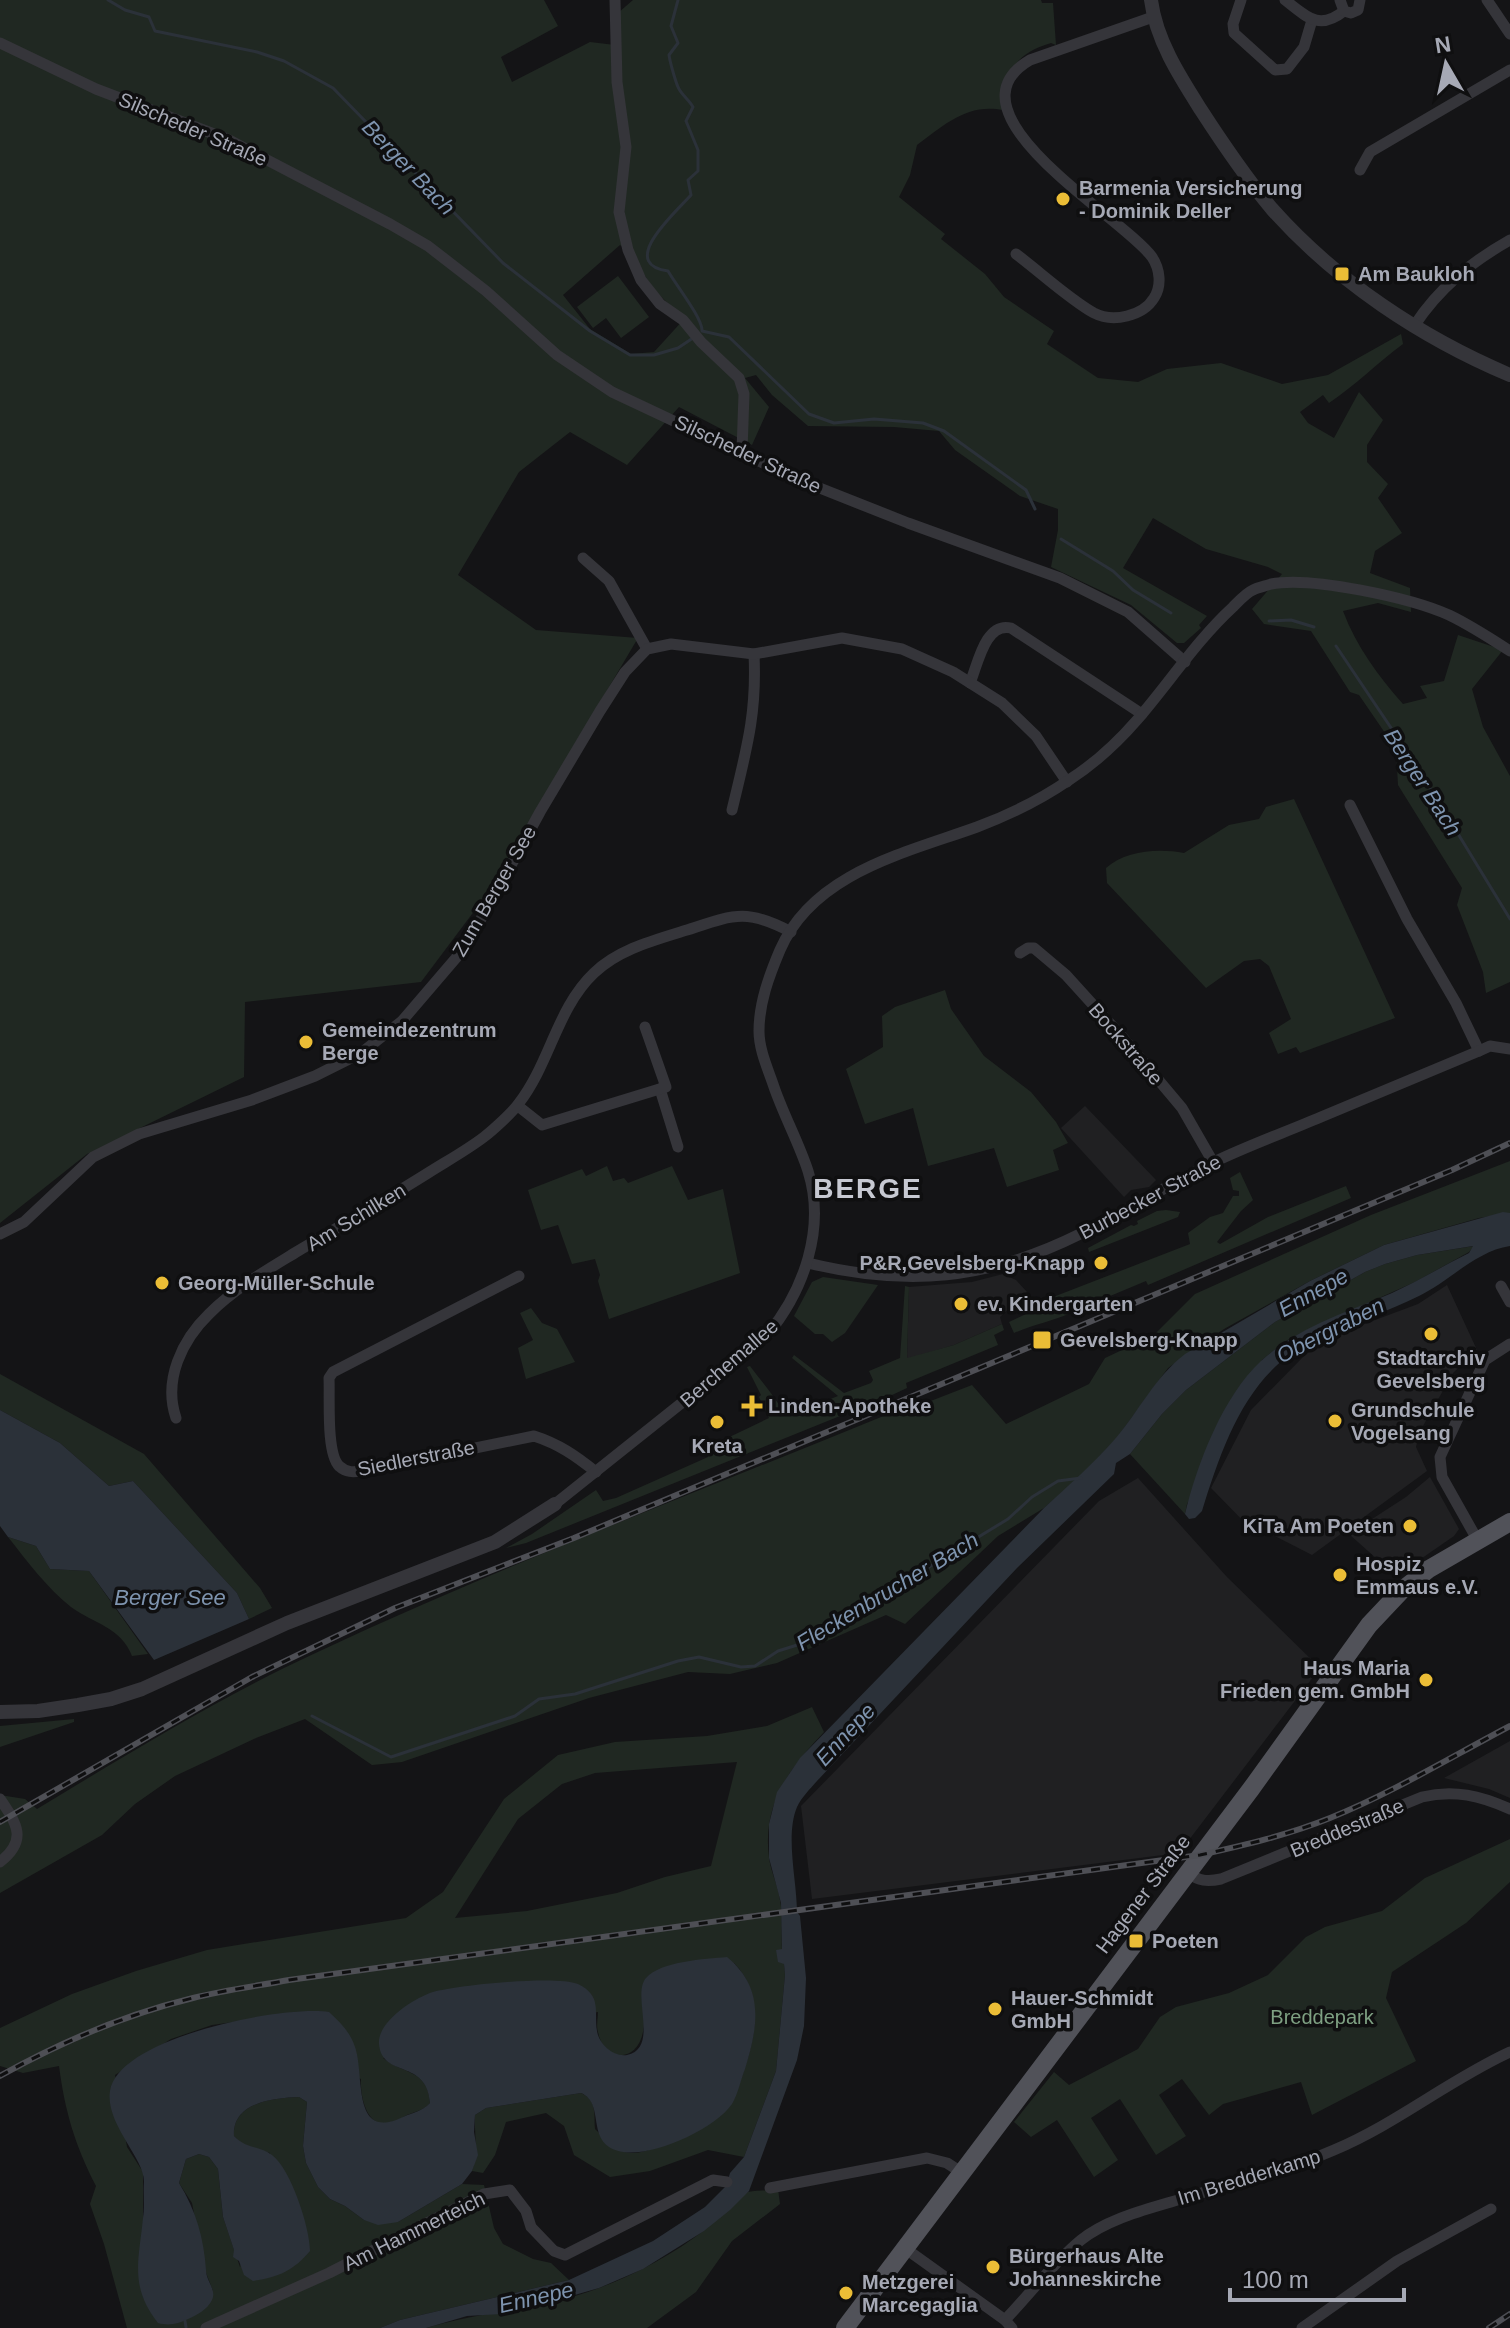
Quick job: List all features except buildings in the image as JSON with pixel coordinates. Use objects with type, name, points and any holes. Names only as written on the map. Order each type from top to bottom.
[{"type":"main road","name":"Hagener Straße","points":[[845,2328],[1188,1873],[1369,1625],[1402,1590],[1429,1569],[1510,1522]]},
{"type":"street","points":[[615,0],[617,82],[626,147],[619,212],[628,250],[641,280],[660,304],[683,320],[739,378],[744,394],[742,451]]},
{"type":"street","points":[[1151,0],[1153,17],[1183,81],[1213,129],[1272,208],[1342,274],[1414,326],[1510,375]]},
{"type":"street","points":[[1241,0],[1233,24],[1234,33],[1275,70],[1287,69],[1304,47],[1312,20]]},
{"type":"street","points":[[1285,0],[1312,20],[1328,20],[1342,5],[1355,12],[1360,7],[1360,0]]},
{"type":"street","points":[[1487,0],[1510,34]]},
{"type":"street","points":[[1016,254],[1096,314],[1114,318],[1138,313],[1150,305],[1157,293],[1159,279],[1151,256],[1068,184],[1028,144],[1008,118],[1004,95],[1012,75],[1030,60],[1153,17]]},
{"type":"street","name":"Silscheder Straße","points":[[0,43],[96,89],[227,139],[390,224],[428,246],[486,291],[578,371],[612,392],[797,479],[1060,578],[1128,612],[1185,662]]},
{"type":"street","points":[[1360,170],[1370,152],[1510,70]]},
{"type":"street","points":[[1414,326],[1429,304],[1457,275],[1510,240]]},
{"type":"street","points":[[583,558],[609,581],[647,649],[671,644],[754,654],[842,638],[902,649],[1002,703],[1036,736],[1067,782]]},
{"type":"street","points":[[1185,662],[1219,619],[1251,590],[1285,583],[1307,583],[1387,596],[1447,614],[1510,651]]},
{"type":"street","points":[[970,683],[989,636],[1003,626],[1011,628],[1142,714]]},
{"type":"street","name":"Zum Berger See","points":[[0,1234],[24,1222],[93,1157],[139,1134],[252,1100],[315,1076],[361,1053],[402,1021],[456,958],[600,711],[625,672],[647,649]]},
{"type":"street","points":[[732,810],[754,714],[754,654]]},
{"type":"street","name":"Berchemallee","points":[[0,1712],[65,1707],[111,1699],[142,1689],[287,1623],[495,1542],[555,1504],[768,1334],[783,1316],[808,1263],[814,1216],[809,1172],[773,1085],[759,1030],[764,989],[781,947],[826,892],[843,880],[876,864],[1002,817],[1067,782],[1101,755],[1142,714],[1185,662]]},
{"type":"street","points":[[1350,805],[1405,916],[1456,1003],[1479,1051]]},
{"type":"street","name":"Am Schilken","points":[[176,1418],[172,1407],[172,1382],[178,1360],[190,1337],[209,1314],[256,1277],[480,1140],[518,1106],[540,1068],[565,1012],[581,987],[608,962],[645,943],[728,917],[757,916],[791,932]]},
{"type":"street","name":"Bockstraße","points":[[1020,953],[1034,948],[1066,975],[1182,1108],[1213,1162]]},
{"type":"street","points":[[518,1106],[542,1125],[666,1087],[645,1027]]},
{"type":"street","name":"Burbecker Straße","points":[[808,1263],[879,1277],[942,1277],[983,1271],[1059,1245],[1213,1162],[1490,1046],[1510,1049]]},
{"type":"street","points":[[660,1089],[678,1147]]},
{"type":"street","name":"Siedlerstraße","points":[[519,1276],[333,1372],[329,1378],[334,1459],[349,1472],[363,1471],[534,1436],[573,1453],[596,1472]]},
{"type":"street","points":[[1501,1286],[1510,1302]]},
{"type":"street","points":[[1478,1541],[1442,1477],[1440,1457],[1485,1360],[1510,1344]]},
{"type":"street","name":"Breddestraße","points":[[1188,1873],[1197,1880],[1209,1882],[1221,1879],[1422,1797],[1440,1793],[1461,1792],[1510,1809]]},
{"type":"street","points":[[0,1799],[15,1822],[17,1834],[16,1847],[0,1862]]},
{"type":"street","name":"Im Bredderkamp","points":[[1008,2324],[1080,2241],[1106,2225],[1145,2210],[1304,2163],[1338,2149],[1482,2065],[1510,2052]]},
{"type":"street","points":[[770,2188],[927,2158],[947,2163],[961,2172]]},
{"type":"street","name":"Am Hammerteich","points":[[206,2328],[329,2273],[484,2194],[510,2190],[526,2211],[531,2227],[554,2251],[565,2255],[713,2180],[727,2182]]},
{"type":"street","points":[[1302,2328],[1397,2261],[1491,2209]]},
{"type":"street","points":[[906,2249],[1008,2324]]},
{"type":"shaded area","points":[[1085,1106],[1156,1180],[1149,1187],[1131,1190],[1124,1197],[1061,1128]]},
{"type":"shaded area","name":"ev. Kindergarten","points":[[1003,1274],[1016,1280],[1027,1292],[1000,1317],[1002,1324],[954,1345],[907,1359],[909,1287],[972,1282]]},
{"type":"shaded area","name":"Grundschule Vogelsang","points":[[1447,1285],[1477,1350],[1453,1373],[1419,1433],[1416,1447],[1427,1471],[1312,1555],[1263,1530],[1252,1530],[1211,1488],[1251,1410],[1303,1357],[1327,1338],[1418,1304]]},
{"type":"shaded area","name":"KiTa Am Poeten","points":[[1430,1477],[1459,1529],[1454,1536],[1396,1576],[1349,1534],[1406,1497]]},
{"type":"shaded area","points":[[1138,1478],[1227,1577],[1320,1668],[1179,1853],[812,1899],[801,1806],[1099,1501]]},
{"type":"shaded area","points":[[1510,1741],[1510,1798],[1489,1789],[1444,1778]]},
{"type":"green space","points":[[0,0],[544,0],[558,26],[501,57],[512,82],[590,42],[615,45],[624,147],[618,211],[626,250],[620,245],[563,295],[590,329],[631,354],[654,352],[685,318],[653,288],[642,272],[628,236],[623,195],[627,140],[619,78],[618,13],[633,0],[1041,0],[1042,3],[1053,3],[1056,45],[1051,43],[1038,48],[1020,59],[1009,75],[1003,110],[978,110],[957,117],[917,145],[910,175],[899,197],[945,234],[941,239],[985,274],[1004,297],[1054,331],[1047,344],[1098,378],[1138,382],[1167,369],[1221,363],[1282,384],[1328,375],[1401,334],[1403,344],[1348,389],[1329,403],[1323,395],[1300,412],[1308,423],[1334,438],[1359,392],[1383,420],[1367,445],[1367,462],[1388,484],[1378,498],[1402,533],[1375,551],[1370,573],[1410,588],[1411,612],[1378,603],[1343,611],[1361,649],[1394,694],[1403,704],[1427,698],[1420,686],[1444,681],[1458,635],[1503,650],[1472,689],[1483,727],[1510,776],[1510,982],[1486,993],[1483,972],[1457,905],[1462,888],[1398,785],[1396,749],[1359,695],[1350,692],[1311,631],[1264,624],[1252,609],[1282,574],[1206,549],[1153,518],[1123,568],[1207,616],[1199,625],[1201,628],[1184,643],[1177,643],[1131,605],[1051,567],[1058,530],[1058,509],[1020,496],[955,450],[939,431],[808,426],[772,395],[756,375],[745,378],[769,407],[752,445],[679,407],[627,465],[570,432],[519,472],[458,575],[536,630],[638,638],[484,898],[421,982],[245,1002],[244,1077],[87,1154],[0,1223]]},
{"type":"green space","points":[[618,276],[649,317],[621,338],[606,318],[593,328],[577,307]]},
{"type":"green space","points":[[1294,799],[1395,1018],[1300,1053],[1296,1047],[1278,1054],[1269,1033],[1291,1019],[1269,966],[1260,959],[1244,961],[1206,988],[1107,883],[1106,868],[1123,857],[1143,852],[1184,853],[1229,825],[1259,819],[1266,807]]},
{"type":"green space","points":[[945,990],[951,1009],[984,1056],[1031,1092],[1056,1122],[1068,1143],[1053,1150],[1059,1170],[1007,1187],[994,1148],[928,1166],[913,1108],[865,1124],[846,1069],[883,1047],[882,1016],[895,1007]]},
{"type":"green space","points":[[1510,1161],[1510,1213],[1479,1218],[1384,1245],[1310,1281],[1224,1329],[1168,1368],[1116,1439],[1079,1478],[1044,1508],[998,1536],[905,1624],[886,1615],[777,1663],[730,1674],[688,1672],[589,1698],[402,1762],[372,1765],[305,1719],[175,1776],[135,1804],[102,1835],[0,1893],[0,1795],[25,1799],[37,1809],[221,1701],[361,1632],[516,1565],[908,1406],[910,1409],[972,1385],[1006,1424],[1089,1384],[1105,1358],[1154,1335],[1195,1294],[1371,1215]]},
{"type":"green space","points":[[607,1166],[613,1181],[624,1178],[628,1183],[672,1166],[688,1200],[723,1189],[740,1273],[609,1319],[595,1259],[572,1264],[558,1225],[541,1230],[528,1190],[582,1169],[586,1176]]},
{"type":"green space","points":[[1240,1172],[1253,1200],[1217,1242],[1220,1244],[1268,1217],[1346,1186],[1351,1198],[1148,1285],[1146,1281],[1079,1309],[1077,1307],[1064,1316],[1014,1333],[1009,1322],[1049,1303],[1048,1299],[1190,1244],[1188,1233],[1210,1217],[1223,1213],[1233,1196],[1239,1196],[1239,1191],[1233,1190],[1230,1178]]},
{"type":"green space","points":[[1166,1210],[1180,1212],[1178,1217],[1089,1252],[1088,1248],[1138,1224],[1137,1221]]},
{"type":"green space","points":[[1474,1246],[1469,1252],[1415,1282],[1284,1342],[1262,1360],[1187,1504],[1185,1514],[1130,1454],[1186,1390],[1275,1322],[1385,1264],[1417,1255]]},
{"type":"green space","points":[[823,1277],[878,1285],[845,1333],[832,1342],[823,1334],[815,1334],[794,1316],[812,1282]]},
{"type":"green space","points":[[905,1286],[909,1287],[907,1358],[954,1345],[1002,1324],[1004,1330],[994,1335],[998,1345],[906,1383],[907,1388],[892,1395],[526,1543],[506,1548],[596,1490],[603,1501],[616,1498],[708,1457],[705,1448],[769,1418],[747,1367],[750,1366],[784,1413],[808,1408],[838,1396],[792,1358],[794,1355],[844,1393],[871,1383],[873,1380],[869,1371],[900,1358]]},
{"type":"green space","points":[[531,1308],[542,1323],[557,1329],[575,1362],[526,1379],[518,1348],[533,1340],[520,1313]]},
{"type":"green space","points":[[0,1374],[144,1454],[260,1588],[272,1608],[249,1619],[237,1593],[133,1481],[109,1486],[60,1443],[0,1410]]},
{"type":"green space","points":[[8,1537],[36,1546],[50,1569],[89,1571],[148,1654],[132,1656],[114,1632],[62,1600]]},
{"type":"green space","points":[[812,1707],[824,1732],[789,1774],[774,1804],[770,1821],[769,1858],[781,1912],[782,1950],[776,1950],[784,1963],[785,1975],[776,2071],[744,2157],[708,2150],[650,2171],[610,2177],[574,2155],[564,2126],[546,2113],[506,2122],[495,2155],[483,2173],[472,2171],[476,2150],[475,2115],[486,2108],[581,2093],[592,2103],[595,2129],[616,2148],[630,2153],[660,2146],[716,2118],[729,2107],[737,2090],[750,2049],[755,2019],[751,1990],[734,1963],[644,2017],[643,2033],[638,2044],[632,2052],[624,2055],[608,2050],[602,2043],[597,2030],[598,2012],[383,2058],[420,2078],[425,2084],[430,2103],[389,2124],[381,2124],[370,2116],[363,2101],[361,2079],[241,2021],[212,2025],[171,2039],[115,2075],[127,2147],[143,2172],[143,2223],[213,2291],[205,2270],[192,2203],[179,2183],[186,2159],[199,2154],[209,2157],[218,2169],[223,2217],[240,2267],[270,2153],[244,2146],[234,2136],[235,2125],[247,2109],[256,2104],[299,2097],[307,2102],[303,2146],[306,2163],[318,2187],[330,2199],[364,2220],[398,2222],[462,2184],[484,2185],[494,2228],[503,2244],[533,2259],[551,2263],[569,2280],[400,2320],[380,2328],[127,2328],[90,2204],[96,2186],[72,2128],[59,2066],[23,2073],[0,2066],[0,2028],[72,1994],[207,1950],[406,1918],[443,1892],[504,1799],[558,1755],[615,1742],[707,1736],[767,1726]],"holes":[[[737,1762],[711,1866],[617,1893],[527,1911],[455,1918],[518,1819],[562,1784],[595,1773]]]},
{"type":"green space","points":[[74,1719],[74,1722],[0,1747],[0,1726]]},
{"type":"green space","name":"Breddepark","points":[[1510,1839],[1510,1882],[1466,1923],[1392,1972],[1386,1998],[1416,2061],[1312,2115],[1301,2082],[1223,2104],[1209,2115],[1182,2079],[1159,2095],[1186,2136],[1156,2155],[1120,2099],[1091,2118],[1118,2160],[1094,2177],[1057,2120],[1031,2137],[1014,2122],[1054,2072],[1069,2085],[1138,2049],[1160,2017],[1176,2007],[1229,1993],[1268,1975],[1306,1937],[1325,1927],[1382,1911],[1425,1878]]},
{"type":"green space","points":[[778,2189],[780,2204],[732,2241],[696,2292],[647,2328],[426,2328],[556,2301],[613,2282],[682,2246],[748,2192]]},
{"type":"water","points":[[1503,1212],[1510,1213],[1510,1246],[1474,1260],[1419,1296],[1297,1349],[1276,1366],[1243,1408],[1220,1458],[1202,1511],[1189,1519],[1185,1514],[1190,1495],[1213,1432],[1235,1393],[1261,1361],[1307,1330],[1402,1288],[1469,1253],[1473,1246],[1417,1255],[1365,1272],[1275,1322],[1186,1390],[1130,1454],[1116,1463],[1114,1474],[1017,1568],[803,1797],[794,1819],[792,1845],[806,1978],[804,2026],[797,2060],[749,2191],[730,2210],[704,2231],[643,2269],[599,2288],[501,2314],[467,2316],[426,2328],[380,2328],[400,2320],[569,2280],[653,2241],[705,2207],[726,2186],[730,2173],[744,2157],[776,2071],[785,1975],[784,1964],[778,1962],[776,1950],[782,1949],[781,1903],[769,1858],[769,1824],[777,1792],[800,1758],[1044,1508],[1107,1448],[1165,1373],[1185,1354],[1310,1281],[1384,1245]]},
{"type":"water","name":"Berger See","points":[[0,1410],[60,1443],[109,1486],[133,1481],[237,1593],[249,1619],[154,1660],[89,1571],[50,1569],[36,1546],[8,1537],[0,1526]]},
{"type":"water","points":[[727,1957],[748,1982],[753,1995],[755,2023],[738,2091],[732,2104],[712,2123],[666,2146],[623,2152],[603,2141],[593,2106],[589,2098],[581,2093],[486,2108],[475,2115],[478,2155],[472,2171],[462,2184],[398,2222],[378,2225],[330,2199],[318,2187],[306,2163],[303,2146],[307,2102],[299,2097],[256,2104],[240,2116],[234,2136],[267,2152],[279,2162],[298,2200],[310,2251],[298,2264],[278,2275],[253,2281],[244,2275],[239,2261],[233,2257],[234,2250],[223,2217],[218,2169],[209,2157],[199,2154],[186,2159],[179,2183],[198,2225],[212,2300],[198,2314],[173,2324],[158,2323],[149,2310],[139,2285],[138,2272],[144,2209],[143,2173],[113,2116],[110,2103],[110,2091],[120,2072],[141,2055],[171,2040],[242,2020],[307,2011],[329,2012],[345,2028],[355,2047],[363,2102],[368,2113],[375,2121],[386,2122],[417,2112],[430,2103],[421,2080],[388,2062],[379,2044],[390,2019],[425,1995],[446,1989],[507,1982],[550,1980],[578,1984],[594,1999],[601,2041],[612,2052],[627,2055],[637,2050],[642,2042],[641,1996],[646,1978],[672,1964]]},
{"type":"waterway","name":"Berger Bach","points":[[108,0],[125,10],[149,17],[155,31],[257,52],[284,61],[333,88],[503,263],[590,331],[630,355],[654,355],[678,348],[693,338]]},
{"type":"waterway","name":"Berger Bach","points":[[678,0],[671,26],[678,43],[669,55],[678,86],[693,107],[686,121],[698,150],[698,171],[688,180],[691,195],[664,224],[649,248],[648,258],[653,266],[668,271],[694,310],[702,331],[729,337],[809,414],[834,423],[874,419],[923,423],[944,431],[1026,490],[1035,509]]},
{"type":"waterway","name":"Berger Bach","points":[[1061,539],[1113,571],[1133,590],[1171,613]]},
{"type":"waterway","name":"Berger Bach","points":[[1269,621],[1291,620],[1314,627]]},
{"type":"waterway","name":"Berger Bach","points":[[1336,646],[1416,765],[1510,919]]},
{"type":"waterway","name":"Fleckenbrucher Bach","points":[[312,1716],[391,1757],[515,1716],[539,1699],[575,1694],[678,1661],[699,1657],[741,1667],[755,1666],[778,1651],[810,1641],[851,1608],[883,1595],[1008,1519],[1032,1497],[1058,1481],[1081,1478]]},
{"type":"waterway","points":[[185,2321],[186,2327]]},
{"type":"railway","points":[[0,1822],[252,1677],[395,1608],[574,1538],[1510,1143]]},
{"type":"railway","points":[[0,2076],[118,2021],[229,1990],[1200,1855],[1298,1830],[1330,1818],[1399,1786],[1510,1726]]},
{"type":"railway","points":[[1489,2328],[1510,2314]]},
{"type":"place","name":"Barmenia Versicherung - Dominik Deller","points":[[1063,199]]},
{"type":"place","name":"Am Baukloh","points":[[1342,274]]},
{"type":"place","name":"Gemeindezentrum Berge","points":[[306,1042]]},
{"type":"place","name":"P&R,Gevelsberg-Knapp","points":[[1101,1263]]},
{"type":"place","name":"Georg-Müller-Schule","points":[[162,1283]]},
{"type":"place","name":"ev. Kindergarten","points":[[961,1304]]},
{"type":"place","name":"Stadtarchiv Gevelsberg","points":[[1431,1334]]},
{"type":"place","name":"Gevelsberg-Knapp","points":[[1042,1340]]},
{"type":"place","name":"Linden-Apotheke","points":[[752,1406]]},
{"type":"place","name":"Grundschule Vogelsang","points":[[1335,1421]]},
{"type":"place","name":"Kreta","points":[[717,1422]]},
{"type":"place","name":"KiTa Am Poeten","points":[[1410,1526]]},
{"type":"place","name":"Hospiz Emmaus e.V.","points":[[1340,1575]]},
{"type":"place","name":"Haus Maria Frieden gem. GmbH","points":[[1426,1680]]},
{"type":"place","name":"Poeten","points":[[1136,1941]]},
{"type":"place","name":"Hauer-Schmidt GmbH","points":[[995,2009]]},
{"type":"place","name":"Bürgerhaus Alte Johanneskirche","points":[[993,2267]]},
{"type":"place","name":"Metzgerei Marcegaglia","points":[[846,2293]]},
{"type":"district","name":"BERGE","points":[[868,1188]]},
{"type":"water label","name":"Ennepe","points":[[1313,1292]]},
{"type":"water label","name":"Obergraben","points":[[1330,1330]]},
{"type":"water label","name":"Ennepe","points":[[845,1734]]},
{"type":"water label","name":"Ennepe","points":[[536,2297]]}]
